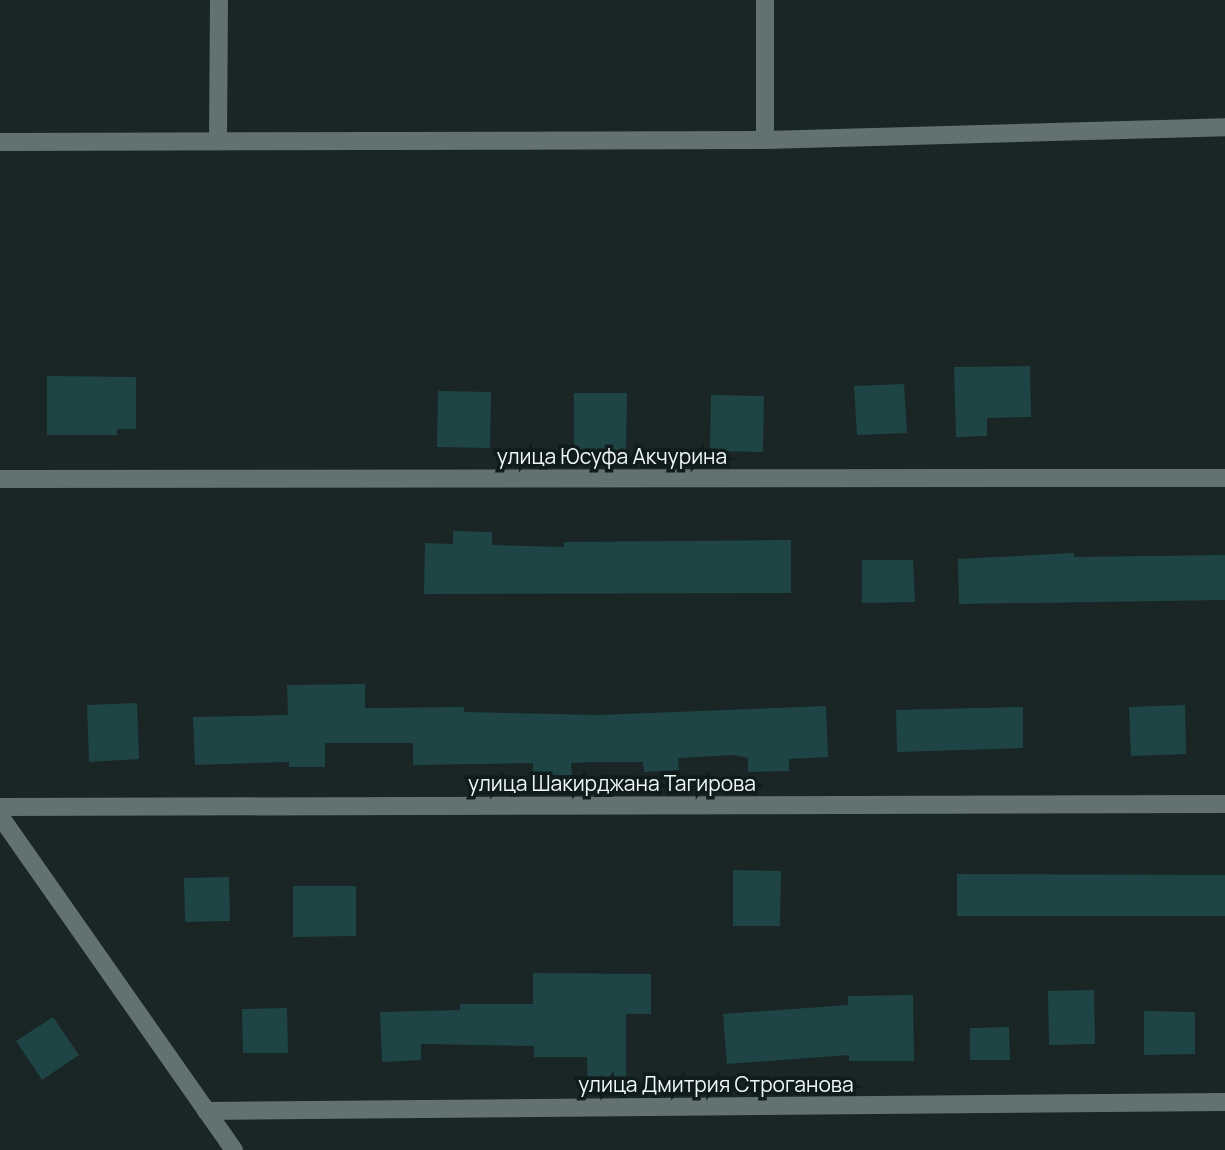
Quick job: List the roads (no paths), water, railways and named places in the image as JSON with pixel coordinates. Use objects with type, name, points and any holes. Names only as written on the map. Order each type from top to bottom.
[{"type":"street","points":[[218,141],[219,0]]},
{"type":"street","points":[[765,0],[765,140]]},
{"type":"street","points":[[0,142],[765,140],[1225,127]]},
{"type":"street","name":"улица Юсуфа Акчурина","points":[[0,479],[1225,478]]},
{"type":"street","name":"улица Шакирджана Тагирова","points":[[0,807],[1225,804]]},
{"type":"street","points":[[0,816],[234,1150]]},
{"type":"street","name":"улица Дмитрия Строганова","points":[[206,1111],[1225,1102]]}]
